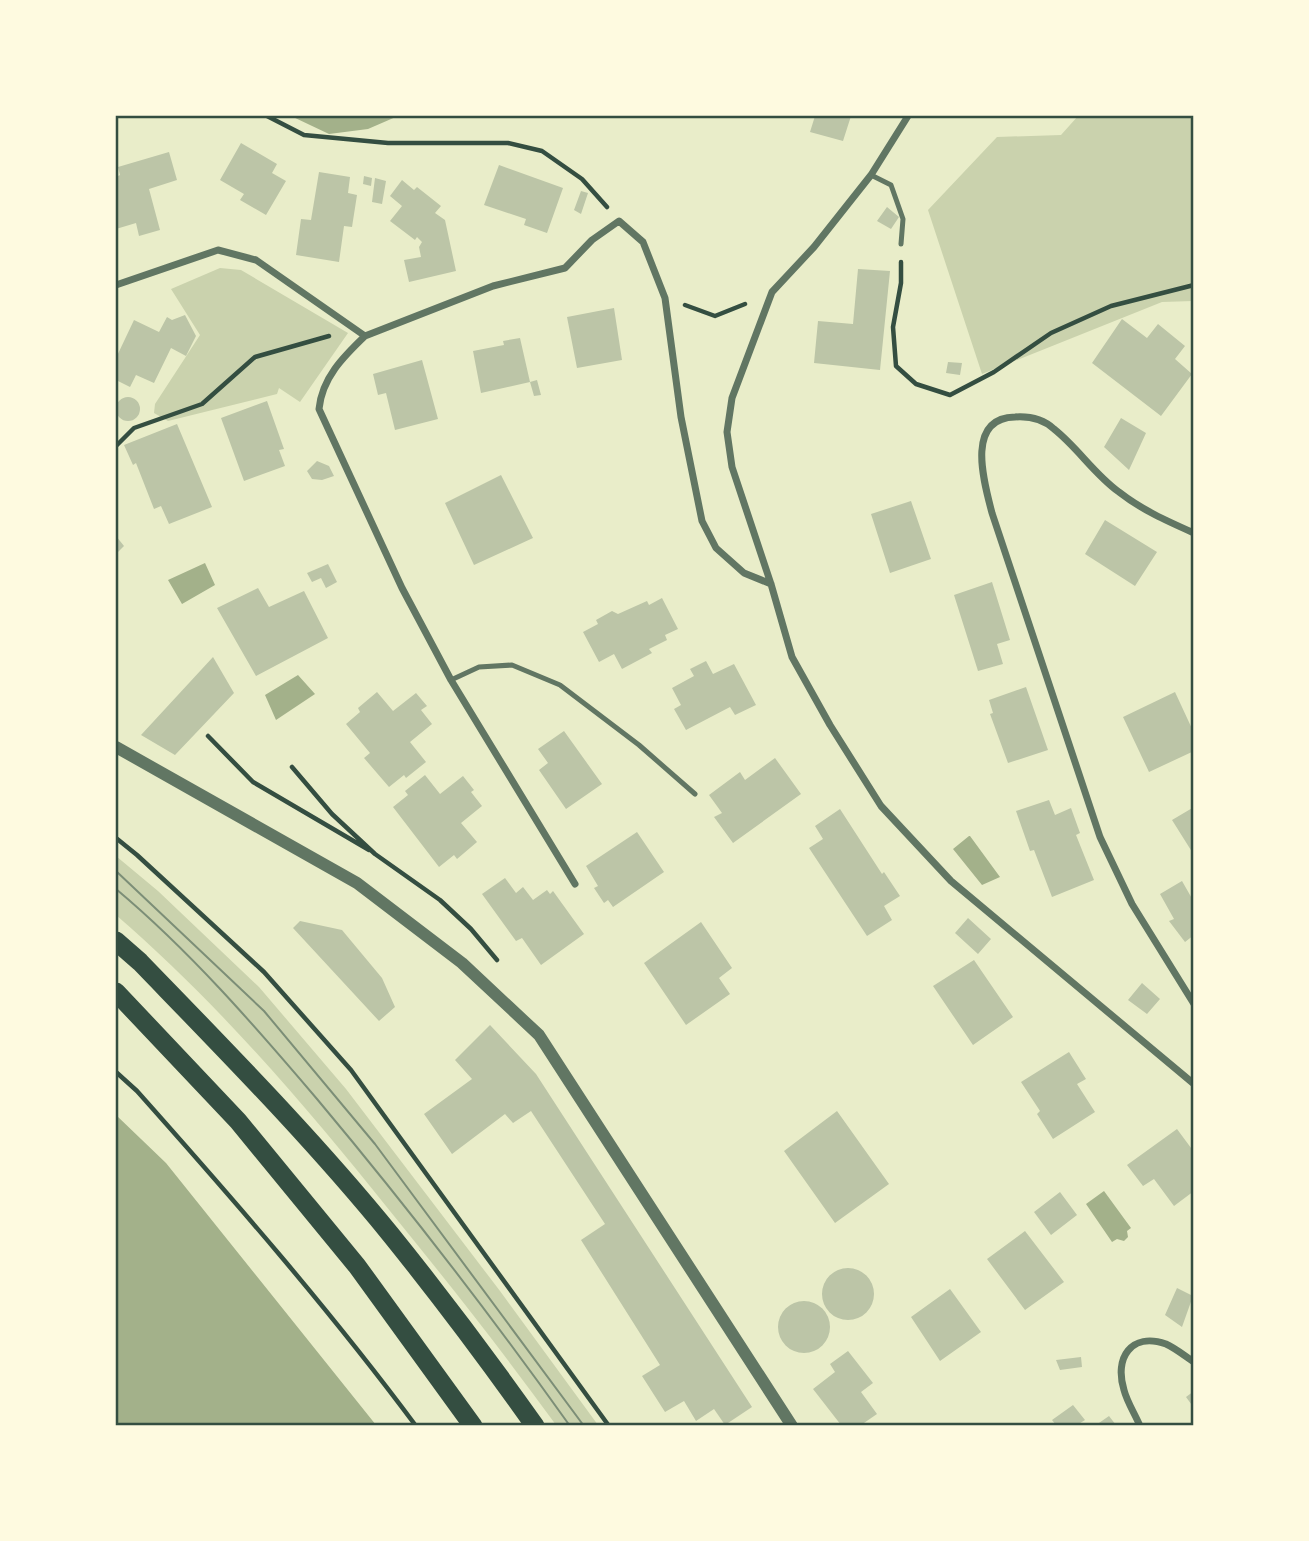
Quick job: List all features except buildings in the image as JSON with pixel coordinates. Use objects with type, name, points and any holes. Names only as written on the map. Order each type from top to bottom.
[{"type":"highway","points":[[116,941],[140,962],[285,1114],[381,1223],[472,1337],[535,1426]]},
{"type":"highway","points":[[116,992],[239,1121],[357,1266],[473,1426]]},
{"type":"street","points":[[908,116],[871,175],[814,247],[772,292],[734,389],[727,432],[732,467],[792,657],[830,725],[881,806],[951,881],[1194,1084]]},
{"type":"street","points":[[575,884],[451,680],[402,588],[319,409],[320,397],[336,363],[365,336],[494,286],[565,268],[593,240],[619,221],[643,242],[665,298],[681,417],[702,520],[716,548],[744,573],[771,584]]},
{"type":"street","points":[[116,285],[218,250],[256,260],[365,336]]},
{"type":"street","points":[[1194,533],[1150,513],[1118,492],[1053,428],[1032,416],[1008,417],[991,424],[984,436],[981,455],[983,476],[992,513],[1100,837],[1132,904],[1194,1004]]},
{"type":"street","points":[[116,747],[357,883],[462,963],[539,1035],[792,1426]]},
{"type":"street","points":[[1140,1426],[1123,1389],[1121,1364],[1125,1353],[1138,1342],[1147,1340],[1168,1345],[1194,1362]]},
{"type":"lane","points":[[871,175],[891,185],[903,219],[901,244]]},
{"type":"lane","points":[[451,680],[479,667],[512,665],[560,685],[639,745],[695,794]]},
{"type":"path","points":[[267,116],[304,135],[388,143],[508,143],[542,151],[582,179],[619,221]]},
{"type":"path","points":[[901,244],[901,283],[893,327],[897,366],[916,384],[950,396],[994,372],[1051,333],[1111,306],[1194,285]]},
{"type":"path","points":[[665,298],[715,316],[772,292]]},
{"type":"path","points":[[116,446],[134,428],[202,404],[255,357],[329,336],[365,336]]},
{"type":"path","points":[[208,736],[253,782],[376,854],[440,900],[471,929],[500,964],[500,999]]},
{"type":"path","points":[[292,767],[332,814],[376,854]]},
{"type":"path","points":[[116,838],[264,972],[351,1070],[609,1426]]},
{"type":"path","points":[[116,1072],[137,1091],[257,1225],[366,1358],[416,1426]]},
{"type":"shaded area","points":[[291,116],[398,116],[368,129],[329,134]]},
{"type":"shaded area","points":[[1078,116],[1193,116],[1193,301],[1162,302],[982,374],[928,210],[997,137],[1061,135]]},
{"type":"shaded area","points":[[220,268],[241,270],[348,333],[300,402],[279,388],[277,394],[168,421],[154,413],[155,404],[200,335],[171,289]]},
{"type":"shaded area","points":[[205,563],[215,585],[182,604],[168,580]]},
{"type":"shaded area","points":[[298,675],[315,694],[276,720],[265,695]]},
{"type":"shaded area","points":[[969,836],[1000,877],[982,885],[953,849]]},
{"type":"shaded area","points":[[116,856],[158,891],[259,987],[346,1089],[598,1425],[556,1425],[433,1264],[293,1094],[190,984],[116,915]]},
{"type":"shaded area","points":[[116,1115],[166,1163],[376,1425],[116,1425]]},
{"type":"shaded area","points":[[1104,1191],[1131,1228],[1124,1241],[1117,1239],[1112,1242],[1086,1204]]},
{"type":"tram line","points":[[116,871],[264,1011],[375,1144],[584,1426]]},
{"type":"tram line","points":[[116,889],[196,963],[317,1099],[446,1260],[570,1426]]}]
